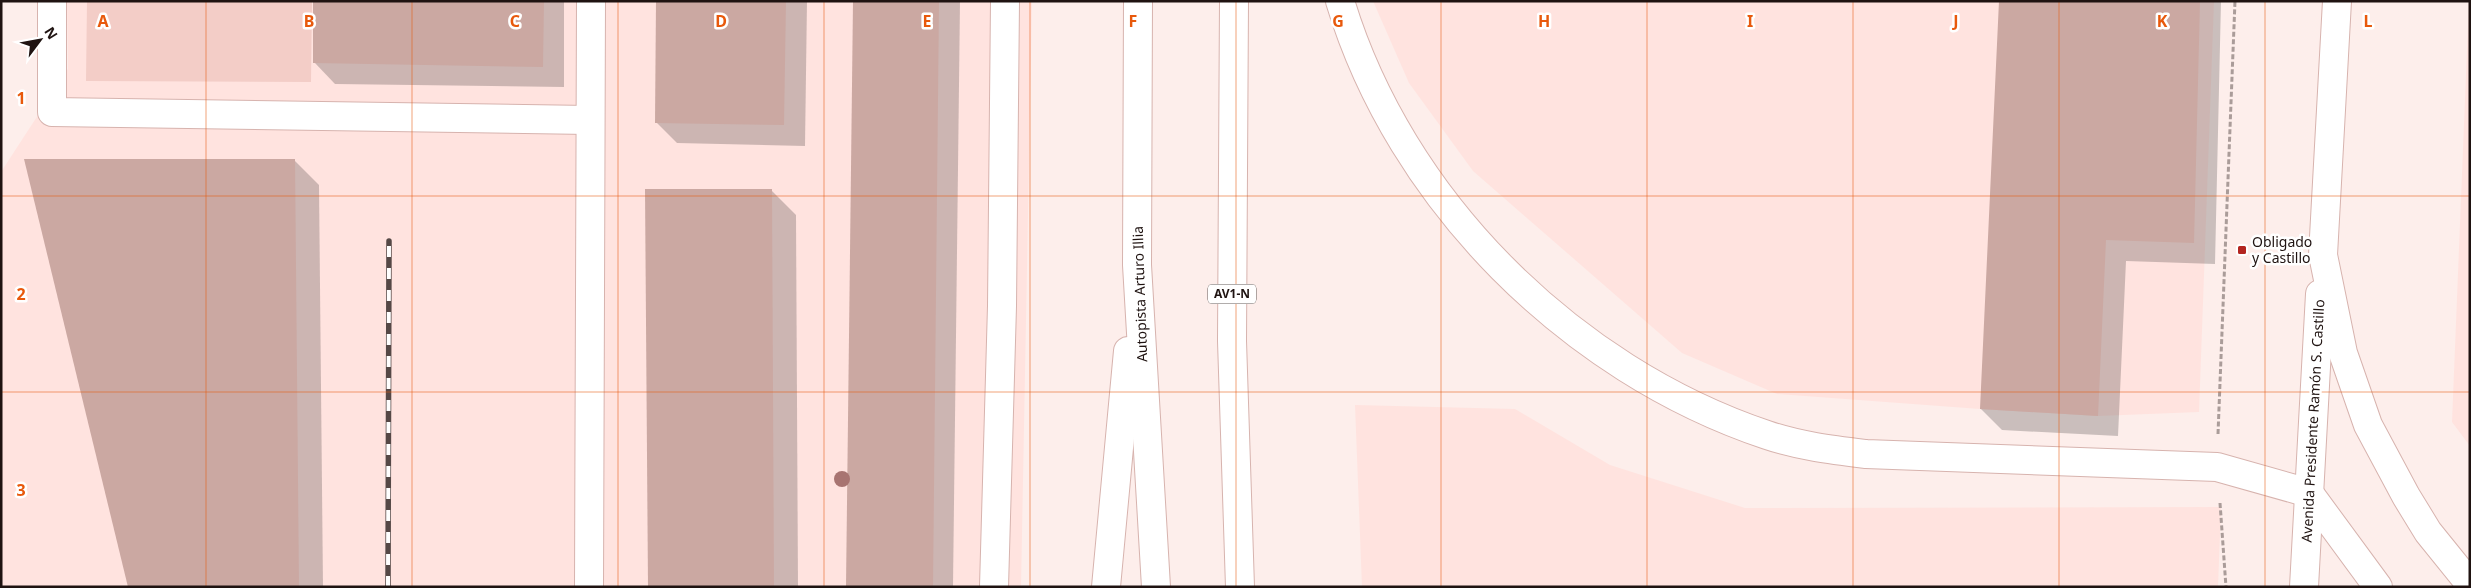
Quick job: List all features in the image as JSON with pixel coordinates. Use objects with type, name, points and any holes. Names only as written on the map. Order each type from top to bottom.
[{"type":"main road","points":[[52,1],[52,112],[589,120]]},
{"type":"main road","points":[[589,587],[589,120],[591,1]]},
{"type":"main road","points":[[994,587],[1002,306],[1005,1]]},
{"type":"main road","name":"Autopista Arturo Illia","points":[[1138,1],[1137,265],[1156,587]]},
{"type":"main road","name":"AV1-N","points":[[1234,1],[1232,341],[1240,587]]},
{"type":"main road","points":[[1340,1],[1362,60],[1381,101],[1401,137],[1449,207],[1480,245],[1548,311],[1608,356],[1650,382],[1728,421],[1768,436],[1819,448],[1866,454],[2217,467],[2309,493],[2378,587]]},
{"type":"main road","points":[[2337,1],[2323,255],[2342,352],[2368,425],[2406,496],[2428,532],[2470,584]]},
{"type":"main road","name":"Avenida Presidente Ramón S. Castillo","points":[[2304,587],[2323,255]]},
{"type":"main road","points":[[1106,587],[1137,265]]},
{"type":"path","points":[[2226,587],[2217,467],[2235,1]]},
{"type":"shaded area","points":[[67,1],[1032,1],[1021,587],[1,587],[1,172],[68,69]]},
{"type":"shaded area","points":[[87,1],[312,1],[311,82],[86,81]]},
{"type":"shaded area","points":[[1373,1],[2214,1],[2199,412],[2098,416],[1777,394],[1682,353],[1473,171],[1409,83]]},
{"type":"shaded area","points":[[2470,1],[2470,446],[2452,422]]},
{"type":"shaded area","points":[[1355,405],[1515,409],[1610,465],[1745,508],[2221,507],[2218,587],[1362,587]]},
{"type":"building","points":[[313,1],[544,1],[543,67],[313,63]]},
{"type":"building","points":[[656,1],[786,1],[784,125],[655,123]]},
{"type":"building","points":[[853,1],[939,1],[933,587],[846,587]]},
{"type":"building","points":[[1999,1],[2200,1],[2194,243],[2106,240],[2098,416],[1980,409]]},
{"type":"building","points":[[24,159],[295,159],[299,587],[128,587]]},
{"type":"building","points":[[645,189],[772,189],[774,587],[648,587]]},
{"type":"railway","points":[[388,587],[389,241]]},
{"type":"place","name":"Obligado y Castillo","points":[[2242,250]]}]
